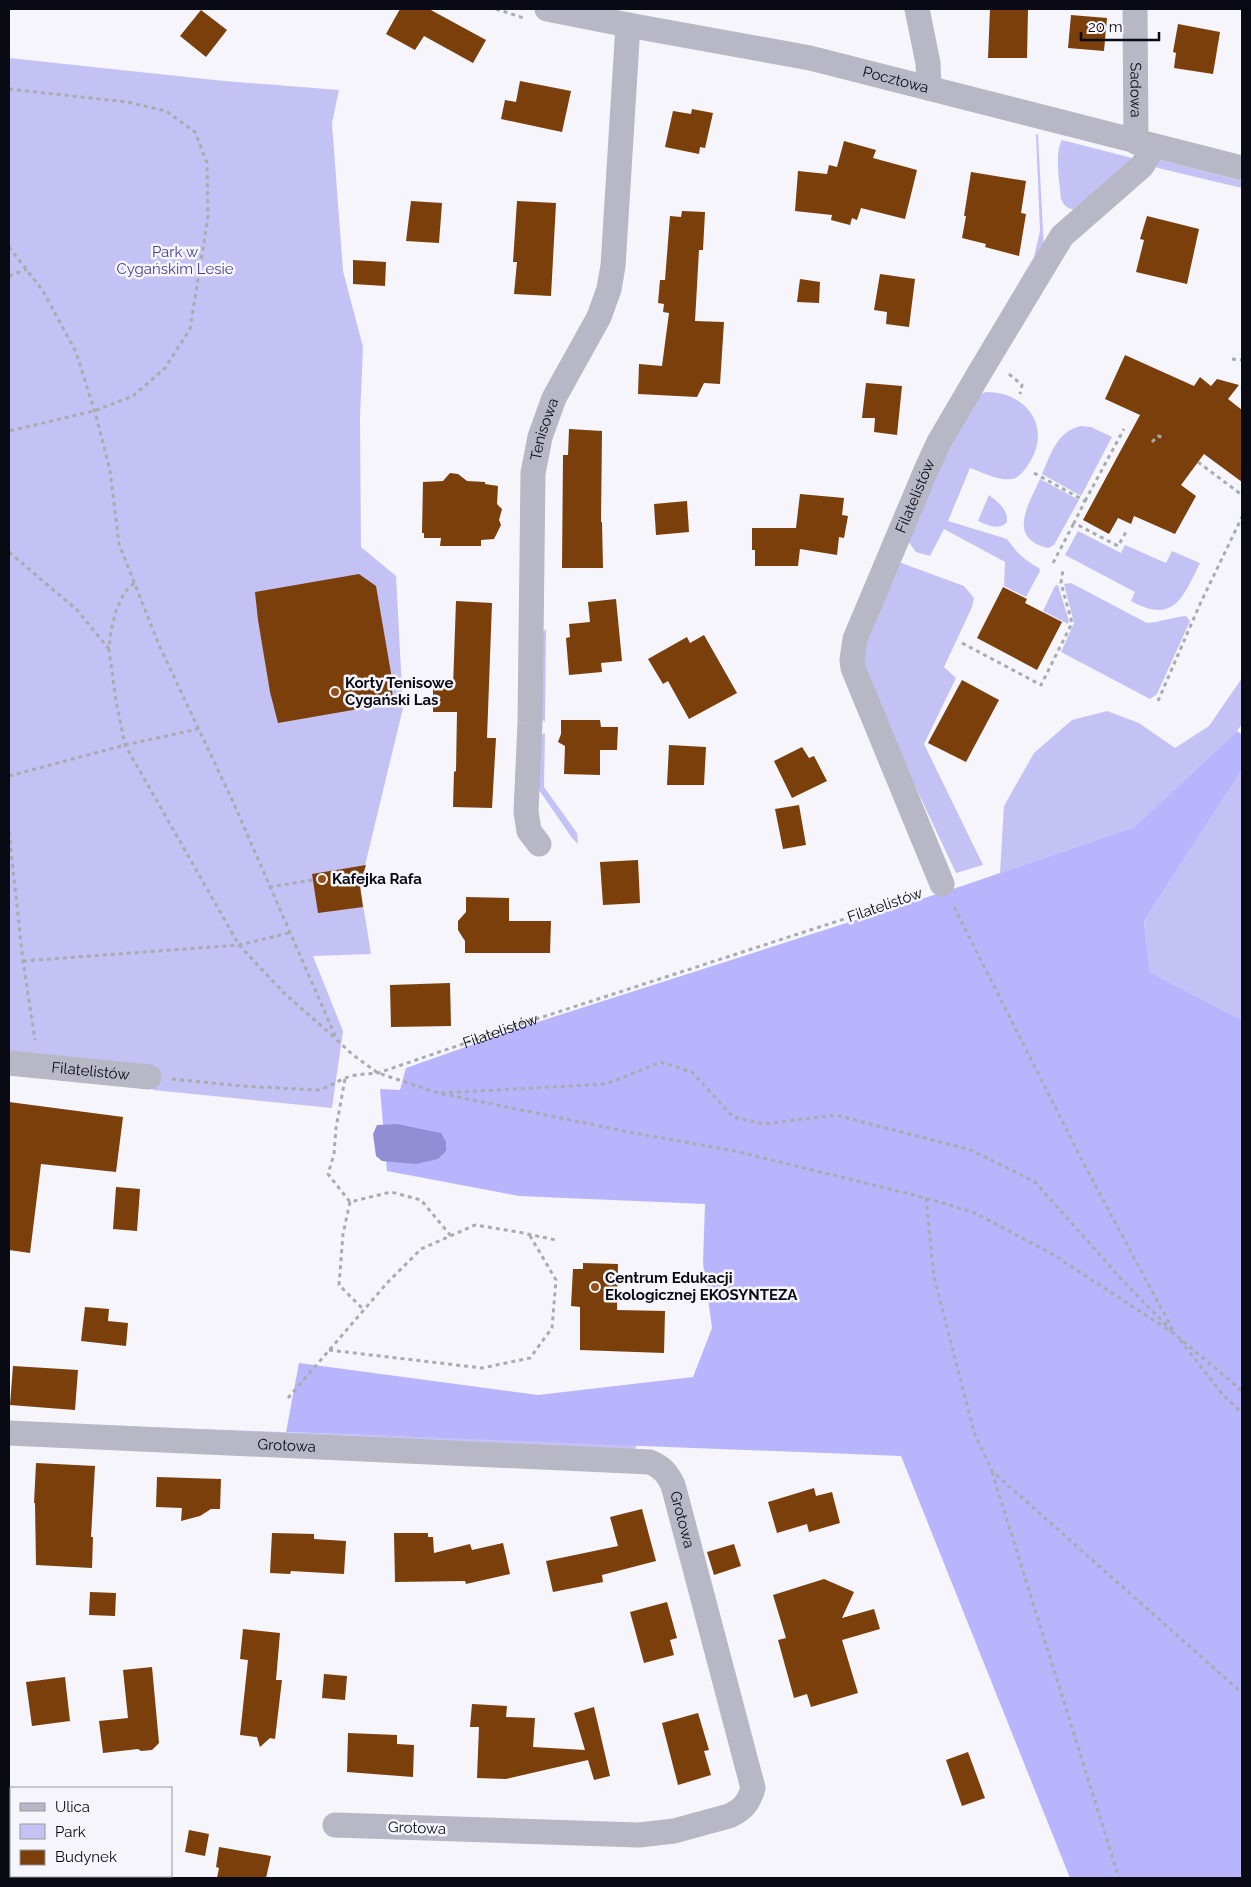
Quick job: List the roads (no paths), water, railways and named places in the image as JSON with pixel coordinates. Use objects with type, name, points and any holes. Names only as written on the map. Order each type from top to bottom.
[{"type":"street","name":"Pocztowa","points":[[547,9],[810,58],[1242,168]]},
{"type":"street","points":[[917,9],[928,63],[929,88]]},
{"type":"street","name":"Sadowa","points":[[1135,9],[1145,144]]},
{"type":"street","name":"Tenisowa","points":[[539,844],[529,831],[526,812],[530,723],[533,473],[540,437],[554,398],[599,317],[613,266],[628,25]]},
{"type":"street","name":"Filatelistów","points":[[942,884],[853,668],[852,650],[855,639],[927,468],[980,372],[1062,236],[1142,166],[1145,144]]},
{"type":"street","name":"Filatelistów","points":[[9,1063],[149,1077]]},
{"type":"street","name":"Grotowa","points":[[9,1433],[650,1462],[660,1466],[667,1473],[673,1485],[753,1788],[746,1805],[738,1812],[729,1816],[658,1834],[639,1835],[335,1825]]},
{"type":"place","name":"Korty Tenisowe Cygański Las","points":[[335,692]]},
{"type":"place","name":"Kafejka Rafa","points":[[322,879]]},
{"type":"place","name":"Centrum Edukacji Ekologicznej EKOSYNTEZA","points":[[595,1287]]},
{"type":"park label","name":"Park w Cygańskim Lesie","points":[[175,260]]}]
